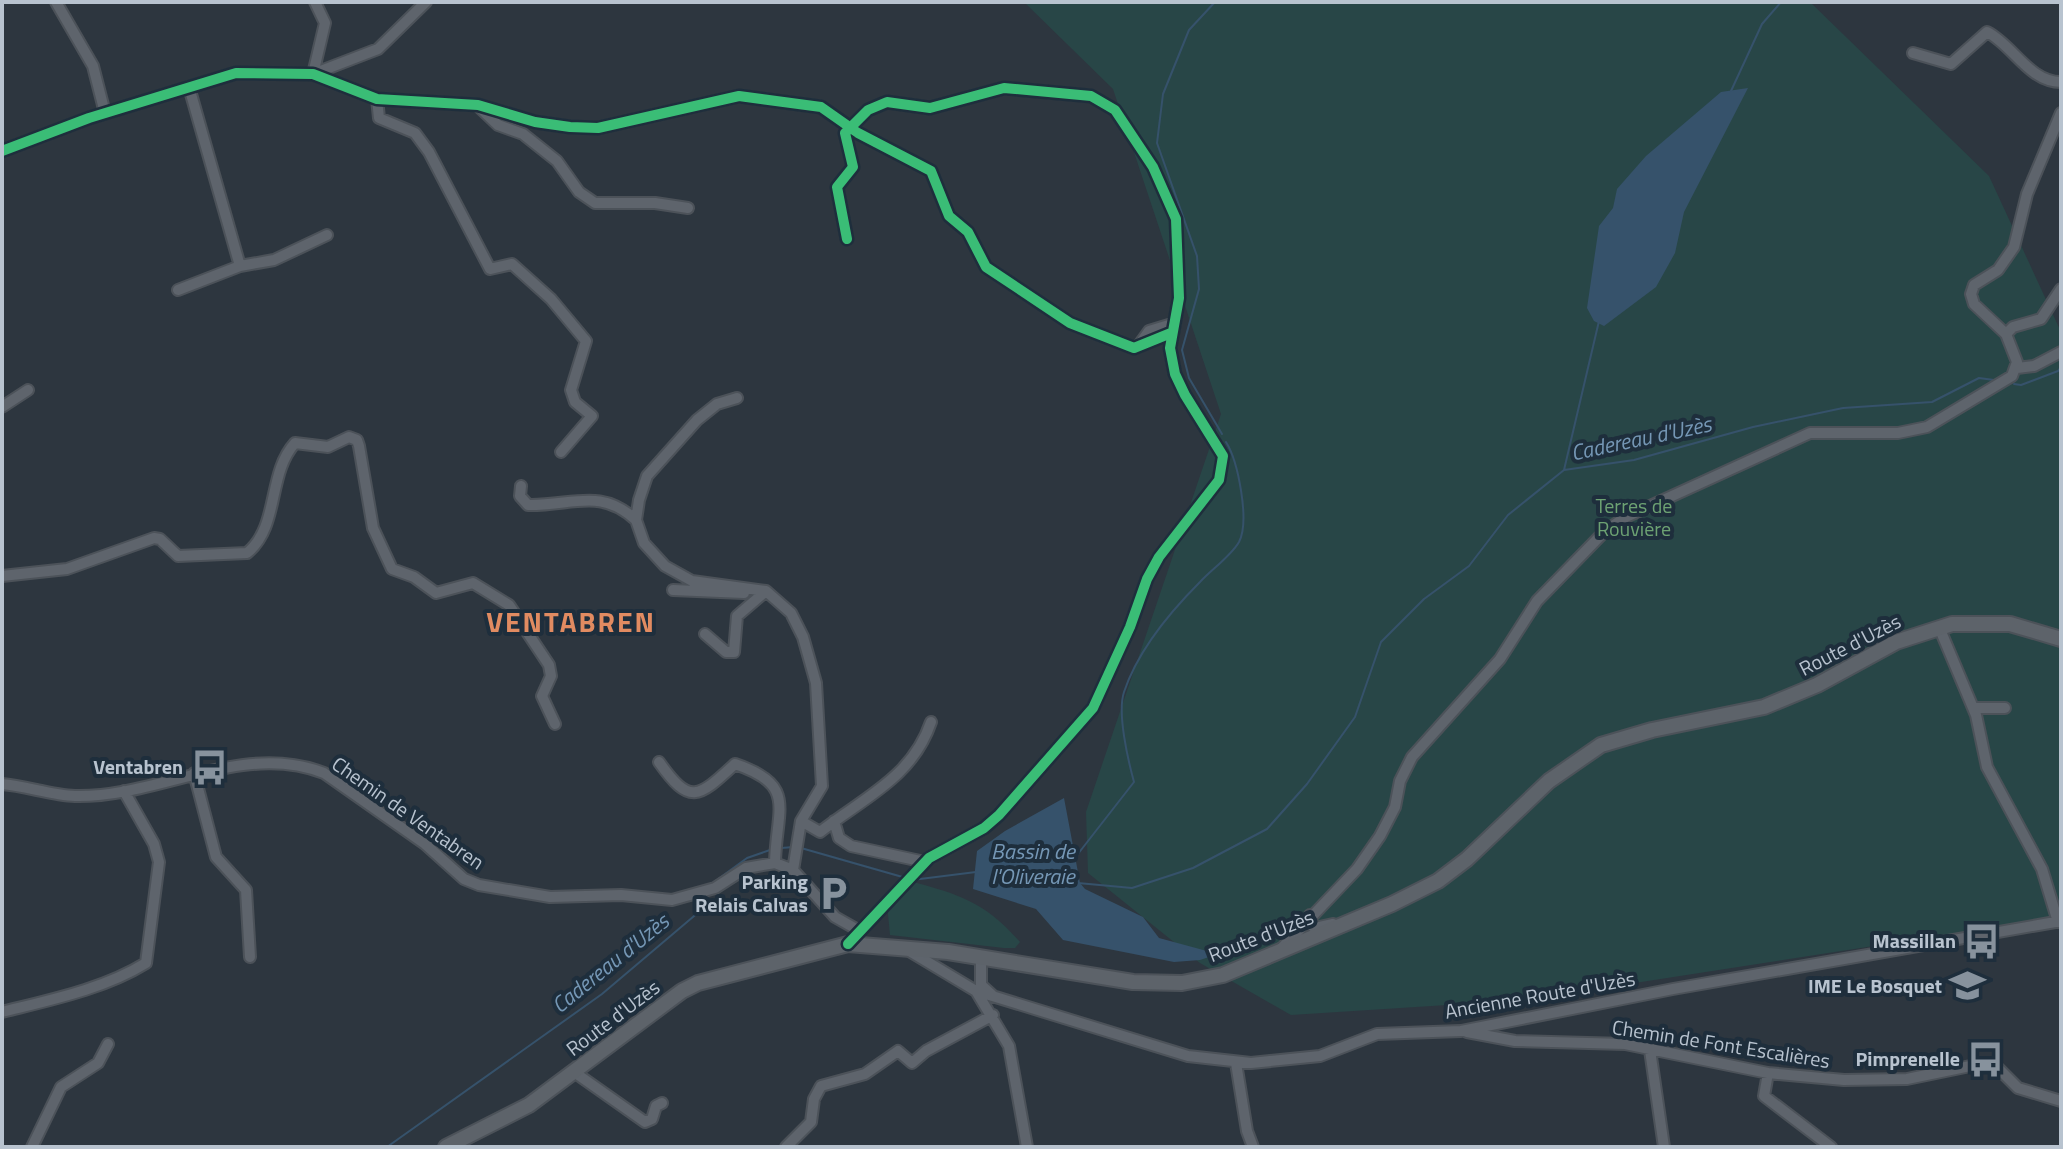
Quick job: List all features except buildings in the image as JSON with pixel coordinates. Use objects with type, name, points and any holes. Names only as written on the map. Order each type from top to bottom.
[{"type":"main road","name":"Route d'Uzès","points":[[446,1147],[529,1105],[682,991],[698,983],[848,944],[962,954],[1133,982],[1182,983],[1223,975],[1358,920],[1438,881],[1467,859],[1549,781],[1601,745],[1652,730],[1764,707],[1817,685],[1896,642],[1939,627],[1981,622],[2010,624],[2061,639]]},
{"type":"street","points":[[56,2],[93,66],[105,113]]},
{"type":"street","points":[[313,74],[325,23],[315,2]]},
{"type":"street","points":[[313,74],[378,49],[426,2]]},
{"type":"street","points":[[1913,53],[1951,64],[1987,32],[2037,73],[2051,82],[2061,82]]},
{"type":"street","points":[[2,151],[105,113],[236,73],[313,74],[377,99],[478,105],[535,122],[598,128],[739,96],[821,107],[848,126],[931,171],[949,216],[968,232],[986,267],[1013,288],[1070,323],[1124,345],[1138,346],[1172,328]]},
{"type":"street","points":[[189,87],[240,266]]},
{"type":"street","points":[[847,239],[837,187],[853,167],[845,133],[848,126],[868,110],[887,102],[930,108],[992,90],[1015,88],[1091,96],[1106,102],[1153,167],[1176,219],[1179,298],[1170,348],[1175,374],[1223,456],[1219,480],[1159,557],[1147,579],[1112,670],[1093,708],[999,815],[925,862],[848,944]]},
{"type":"street","points":[[377,99],[379,118],[415,133],[429,152],[490,269],[512,264],[551,299],[586,341],[571,390],[575,402],[592,416],[561,452]]},
{"type":"street","points":[[478,105],[498,125],[523,134],[557,161],[579,192],[595,203],[655,203],[688,208]]},
{"type":"street","points":[[2017,368],[2006,334],[1974,304],[1971,294],[1974,285],[1998,270],[2014,247],[2027,194],[2061,113]]},
{"type":"street","points":[[178,290],[240,266],[274,260],[327,235]]},
{"type":"street","points":[[2006,334],[2013,327],[2041,319],[2050,311],[2061,289]]},
{"type":"street","points":[[1278,953],[1310,915],[1357,869],[1380,836],[1395,807],[1400,781],[1412,757],[1500,659],[1537,601],[1605,531],[1626,517],[1810,433],[1898,433],[1927,427],[2004,382],[2017,368],[2034,366],[2061,352]]},
{"type":"street","points":[[2,407],[28,390]]},
{"type":"street","points":[[636,520],[647,476],[697,420],[717,404],[737,398]]},
{"type":"street","points":[[2,576],[67,569],[154,538],[160,539],[178,556],[247,553],[264,530],[285,455],[295,443],[328,447],[349,437],[357,440],[359,446],[373,528],[392,569],[414,577],[436,593],[473,583],[509,605],[549,665],[551,676],[542,696],[555,724]]},
{"type":"street","points":[[521,486],[520,496],[528,505],[575,503],[589,498],[606,500],[622,507],[636,520],[644,543],[665,566],[692,581],[766,591],[791,613],[803,637],[816,683],[822,786],[801,821],[794,848],[793,870]]},
{"type":"street","points":[[673,590],[735,595],[749,591]]},
{"type":"street","points":[[705,634],[726,652],[734,652],[737,616],[766,591]]},
{"type":"street","points":[[1939,627],[1973,708],[1987,767],[2042,869],[2059,922]]},
{"type":"street","points":[[1973,708],[2005,708]]},
{"type":"street","points":[[801,821],[820,832],[895,780],[924,741],[931,722]]},
{"type":"street","points":[[659,762],[677,787],[689,794],[705,792],[735,764],[773,782],[780,796],[775,854],[835,917],[858,930]]},
{"type":"street","name":"Chemin de Ventabren","points":[[2,784],[32,786],[74,796],[124,791],[194,773],[273,764],[310,768],[405,829],[464,879],[479,885],[550,897],[621,895],[672,900],[711,889],[775,854]]},
{"type":"street","points":[[194,773],[216,857],[246,890],[250,957]]},
{"type":"street","points":[[2,1012],[72,997],[87,986],[146,963],[159,862],[154,844],[124,791]]},
{"type":"street","points":[[834,821],[839,838],[851,846],[925,862]]},
{"type":"street","points":[[1310,915],[1310,924],[1315,928],[1358,920]]},
{"type":"street","points":[[1303,943],[1310,915]]},
{"type":"street","name":"Ancienne Route d'Uzès","points":[[902,947],[976,991],[993,997],[1188,1056],[1236,1063],[1320,1056],[1377,1034],[1461,1031],[1673,989],[2059,922]]},
{"type":"street","points":[[1299,927],[1303,943]]},
{"type":"street","points":[[962,954],[952,965],[958,979],[979,973]]},
{"type":"street","points":[[981,957],[981,985],[993,997]]},
{"type":"street","points":[[976,991],[1009,1046],[1027,1147]]},
{"type":"street","points":[[786,1147],[811,1122],[814,1099],[821,1086],[865,1074],[898,1051],[912,1063],[926,1051],[993,1015]]},
{"type":"street","name":"Chemin de Font Escalières","points":[[1461,1031],[1515,1041],[1625,1044],[1768,1073],[1844,1080],[1907,1079],[1980,1064],[1998,1068],[2018,1088],[2061,1101]]},
{"type":"street","points":[[32,1147],[61,1087],[98,1063],[108,1044]]},
{"type":"street","points":[[1650,1050],[1664,1147]]},
{"type":"street","points":[[1236,1063],[1247,1131],[1253,1147]]},
{"type":"street","points":[[574,1072],[645,1122],[652,1119],[656,1106],[662,1103]]},
{"type":"street","points":[[1768,1073],[1764,1096],[1831,1147]]},
{"type":"green space","name":"Terres de Rouvière","points":[[1024,2],[1810,2],[1989,176],[2061,332],[2061,917],[1525,1000],[1291,1015],[1200,963],[1088,873],[1086,812],[1221,414],[1113,89]]},
{"type":"green space","name":"Bassin de l'Oliveraie","points":[[909,881],[970,901],[995,917],[1020,942],[1015,948],[1004,948],[890,935],[887,904]]},
{"type":"water","points":[[1748,88],[1684,212],[1675,253],[1656,287],[1604,326],[1594,321],[1587,308],[1599,226],[1613,208],[1617,189],[1646,156],[1721,92]]},
{"type":"water","name":"Bassin de l'Oliveraie","points":[[1064,798],[1080,883],[1085,889],[1143,917],[1159,938],[1218,954],[1200,960],[1174,962],[1063,940],[1036,909],[973,889],[977,851],[1005,831]]},
{"type":"waterway","points":[[1215,2],[1189,30],[1163,94],[1157,143],[1197,256],[1199,289],[1182,350],[1189,378],[1222,434]]},
{"type":"waterway","points":[[1731,91],[1762,24],[1781,2]]},
{"type":"waterway","points":[[1564,470],[1599,321]]},
{"type":"waterway","name":"Cadereau d'Uzès","points":[[2014,384],[2021,385],[2058,371],[2061,367]]},
{"type":"waterway","name":"Cadereau d'Uzès","points":[[1078,883],[1132,888],[1193,868],[1267,829],[1307,784],[1355,717],[1381,642],[1424,599],[1469,566],[1508,515],[1564,470],[1634,460],[1753,427],[1843,408],[1932,402],[1979,378],[1994,380]]},
{"type":"waterway","points":[[1074,859],[1134,782],[1122,712],[1130,676],[1156,632],[1177,606],[1239,542],[1243,506],[1235,463],[1226,442]]},
{"type":"waterway","name":"Cadereau d'Uzès","points":[[781,848],[794,847]]},
{"type":"waterway","name":"Cadereau d'Uzès","points":[[801,848],[906,878]]},
{"type":"waterway","name":"Cadereau d'Uzès","points":[[714,882],[747,858],[770,850]]},
{"type":"waterway","name":"Cadereau d'Uzès","points":[[912,880],[976,872]]},
{"type":"waterway","name":"Cadereau d'Uzès","points":[[387,1147],[602,994],[700,911],[708,895]]},
{"type":"cycle path","points":[[2,151],[89,118],[236,73],[313,74],[377,99],[478,105],[535,122],[570,127],[598,128],[739,96],[821,107],[858,133],[931,171],[949,216],[968,232],[986,267],[1070,323],[1134,348],[1171,333]]},
{"type":"cycle path","points":[[847,239],[837,187],[853,167],[845,133],[868,110],[887,102],[930,108],[1004,88],[1091,96],[1115,110],[1153,167],[1176,219],[1179,298],[1170,348],[1175,374],[1223,456],[1219,480],[1159,557],[1147,579],[1130,627],[1093,708],[999,815],[984,828],[929,858],[848,944]]},
{"type":"place","name":"Ventabren","points":[[209,767]]},
{"type":"place","name":"Parking Relais Calvas","points":[[834,893]]},
{"type":"place","name":"Massillan","points":[[1982,941]]},
{"type":"place","name":"IME Le Bosquet","points":[[1968,986]]},
{"type":"place","name":"Pimprenelle","points":[[1986,1059]]},
{"type":"district","name":"VENTABREN","points":[[571,622]]}]
